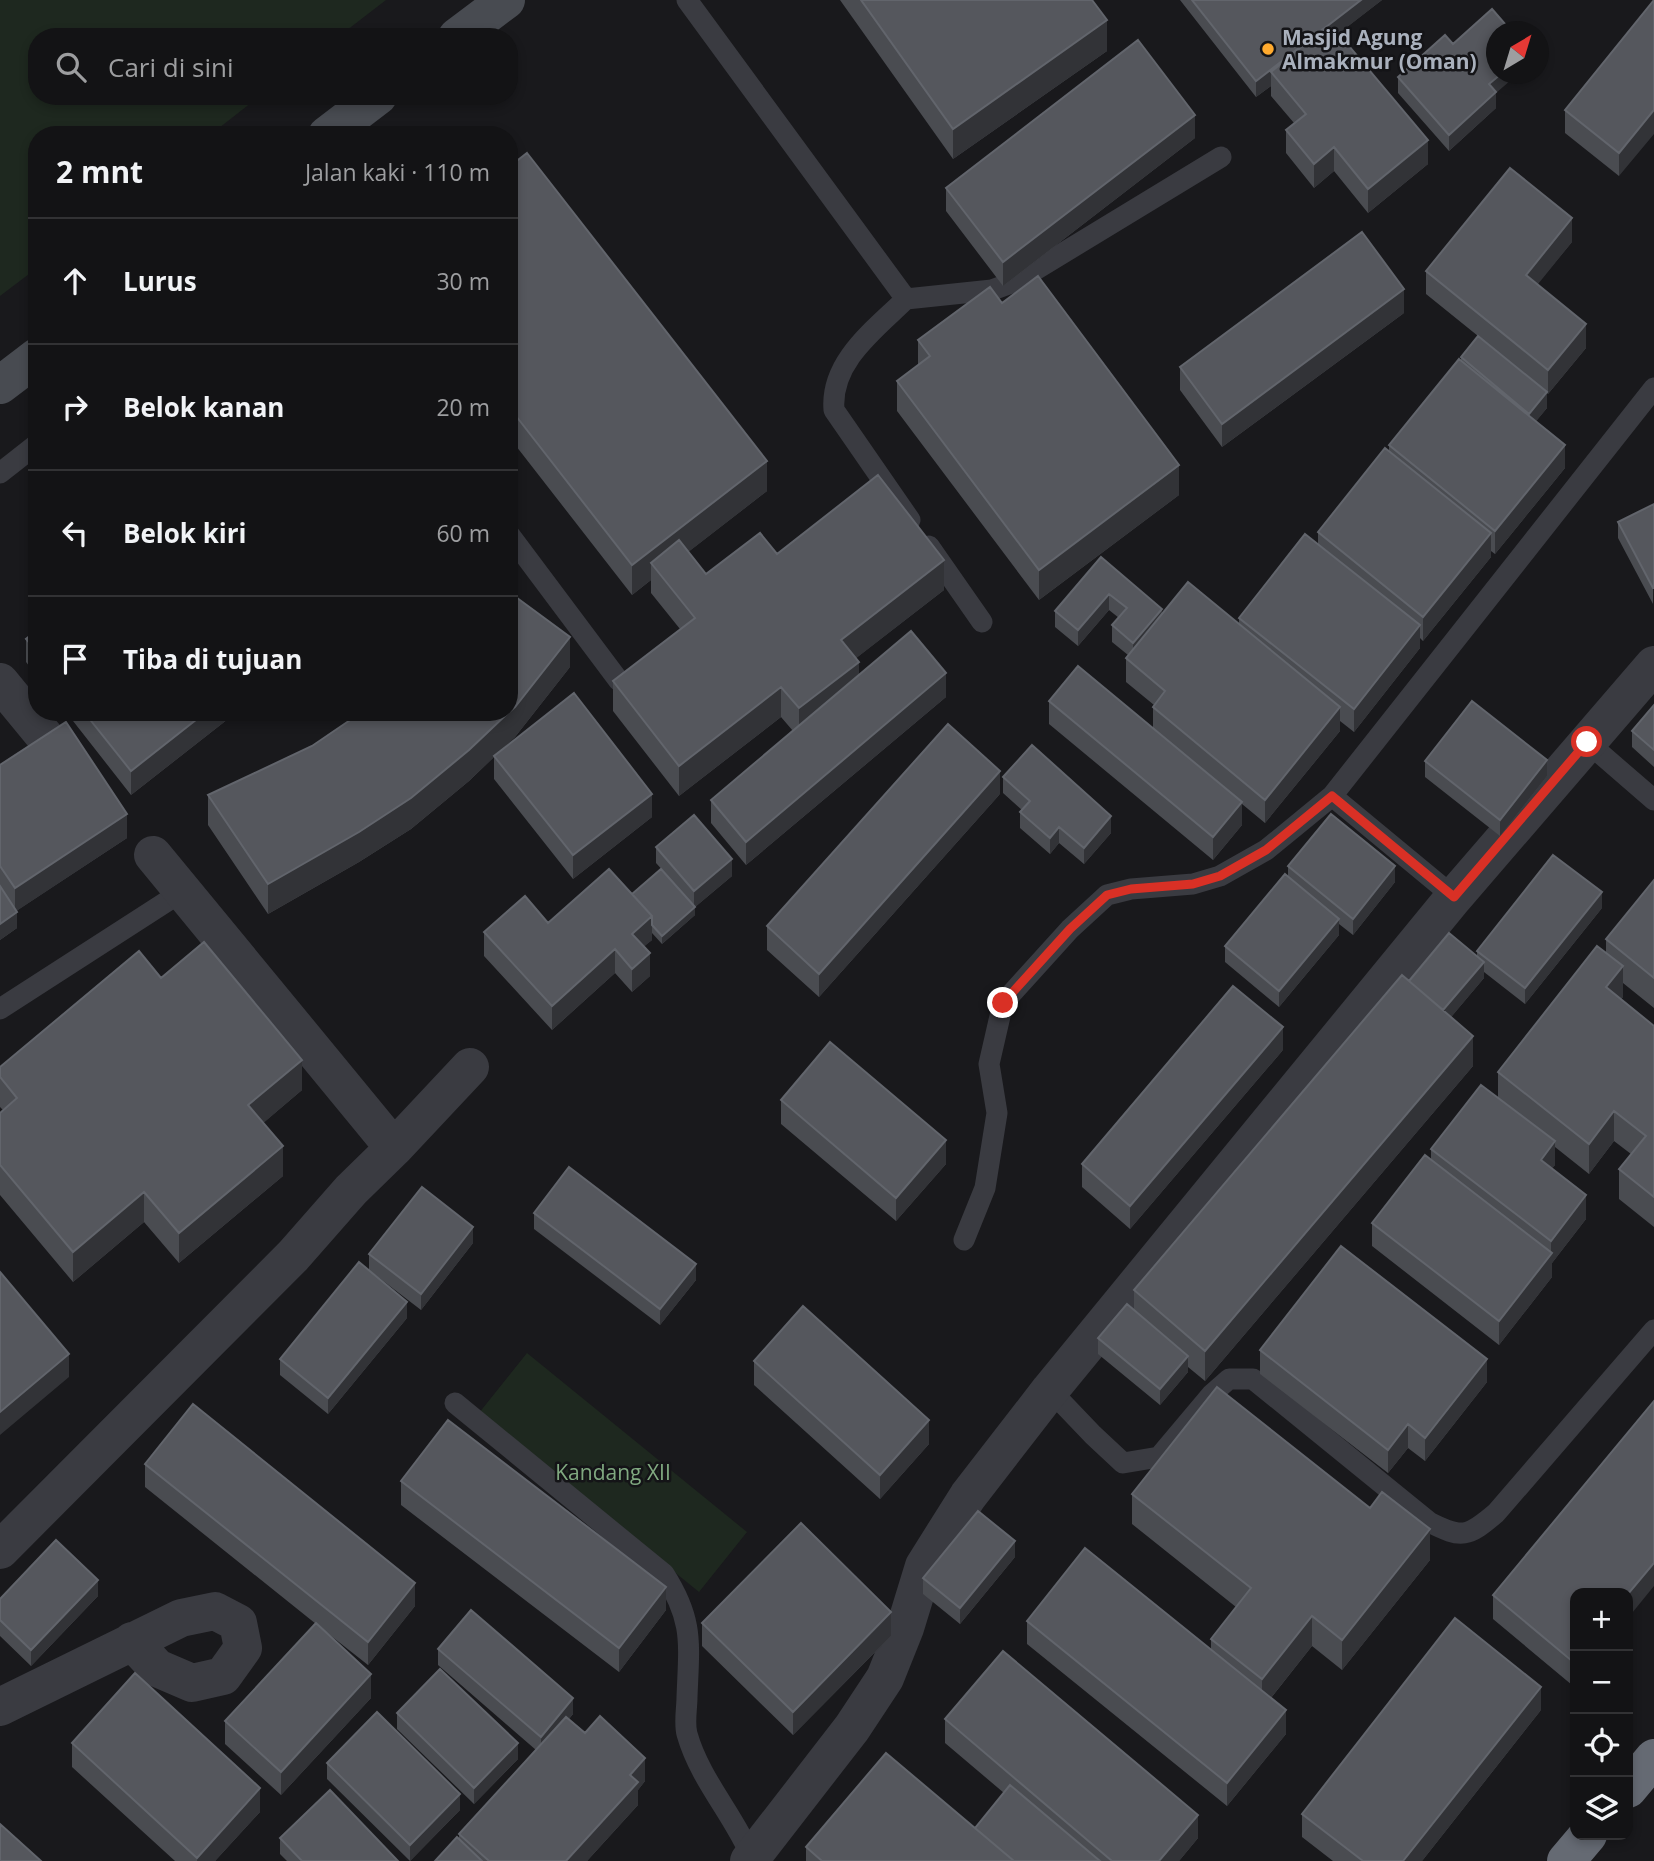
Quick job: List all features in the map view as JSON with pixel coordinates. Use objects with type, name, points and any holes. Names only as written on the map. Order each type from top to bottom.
[{"type":"highway","points":[[1633,1783],[1654,1758]]},
{"type":"highway","points":[[1566,1861],[1584,1840]]},
{"type":"street","points":[[469,28],[506,0]]},
{"type":"street","points":[[339,126],[366,105]]},
{"type":"street","points":[[0,385],[28,364]]},
{"type":"street","points":[[750,1859],[852,1728],[878,1688],[905,1628],[924,1566],[968,1496],[1050,1390],[1454,897],[1654,665]]},
{"type":"street","points":[[0,682],[28,716]]},
{"type":"street","points":[[32,721],[46,738]]},
{"type":"street","points":[[153,855],[394,1148]]},
{"type":"street","points":[[0,1550],[293,1256],[351,1190],[470,1067]]},
{"type":"street","points":[[0,1707],[132,1641]]},
{"type":"lane","points":[[687,0],[906,299]]},
{"type":"lane","points":[[982,622],[834,410],[833,395],[840,371],[861,343],[906,299],[992,290],[1017,281],[1221,157]]},
{"type":"lane","points":[[964,1240],[985,1188],[987,1176],[997,1113],[989,1063],[1003,1003],[1070,929],[1107,895],[1131,889],[1193,884],[1220,876],[1266,850],[1332,796],[1654,388]]},
{"type":"lane","points":[[0,473],[28,450]]},
{"type":"lane","points":[[518,546],[619,681]]},
{"type":"lane","points":[[1587,742],[1654,800]]},
{"type":"lane","points":[[1332,796],[1454,897]]},
{"type":"lane","points":[[0,1009],[183,891]]},
{"type":"lane","points":[[1050,1390],[1093,1436],[1123,1463],[1159,1457],[1228,1379],[1253,1379],[1429,1521],[1452,1534],[1475,1531],[1496,1513],[1654,1330]]},
{"type":"lane","points":[[455,1403],[664,1574],[680,1599],[690,1635],[686,1732],[702,1772],[742,1835],[750,1859]]},
{"type":"green space","points":[[0,0],[386,0],[350,28],[28,28],[28,105],[248,105],[222,126],[28,126],[28,275],[0,296]]},
{"type":"green space","name":"Kandang XII","points":[[527,1353],[747,1532],[699,1592],[479,1413]]},
{"type":"building","points":[[861,0],[1092,0],[1107,20],[953,129]]},
{"type":"building","name":"Masjid Agung Almakmur (Oman)","points":[[1192,0],[1361,0],[1256,81]]},
{"type":"building","points":[[1654,0],[1654,110],[1619,153],[1565,110]]},
{"type":"building","points":[[1492,9],[1502,21],[1486,21],[1486,84],[1496,92],[1449,135],[1398,77],[1445,35],[1453,44]]},
{"type":"building","points":[[1323,29],[1336,46],[1344,40],[1428,140],[1368,189],[1334,147],[1314,164],[1286,130],[1306,114],[1271,72]]},
{"type":"building","points":[[1138,40],[1195,115],[1003,262],[946,188]]},
{"type":"building","points":[[527,153],[767,461],[632,565],[518,419],[518,160]]},
{"type":"building","points":[[1510,168],[1572,218],[1526,275],[1586,324],[1548,370],[1426,271]]},
{"type":"building","points":[[1362,232],[1404,289],[1222,424],[1180,367]]},
{"type":"building","points":[[1038,276],[1179,465],[1039,570],[897,381],[930,356],[918,340],[990,287],[1002,303]]},
{"type":"building","points":[[1478,336],[1547,392],[1529,414],[1461,357]]},
{"type":"building","points":[[1459,359],[1565,445],[1495,531],[1389,445]]},
{"type":"building","points":[[1385,448],[1491,533],[1423,617],[1318,532]]},
{"type":"building","points":[[878,475],[944,560],[841,640],[859,662],[799,708],[781,687],[679,766],[613,681],[695,618],[651,563],[679,540],[706,574],[760,533],[777,554]]},
{"type":"building","points":[[1654,504],[1654,588],[1653,588],[1618,522]]},
{"type":"building","points":[[1305,534],[1420,625],[1354,709],[1239,618]]},
{"type":"building","points":[[1101,557],[1162,609],[1133,643],[1112,625],[1127,608],[1109,594],[1078,630],[1055,611]]},
{"type":"building","points":[[1188,582],[1340,707],[1265,800],[1153,707],[1165,691],[1126,658]]},
{"type":"building","points":[[518,599],[570,637],[518,703]]},
{"type":"building","points":[[911,631],[946,673],[746,842],[711,800]]},
{"type":"building","points":[[1078,666],[1242,802],[1213,837],[1049,701]]},
{"type":"building","points":[[574,693],[652,794],[573,855],[494,756]]},
{"type":"building","points":[[1472,701],[1547,760],[1500,820],[1425,761]]},
{"type":"building","points":[[1654,705],[1654,750],[1632,731]]},
{"type":"building","points":[[91,721],[195,721],[131,771]]},
{"type":"building","points":[[349,721],[500,721],[411,798],[359,832],[268,884],[208,795],[312,746]]},
{"type":"building","points":[[66,722],[127,814],[15,888],[0,866],[0,765]]},
{"type":"building","points":[[948,724],[1000,771],[819,974],[767,926]]},
{"type":"building","points":[[1032,745],[1111,816],[1084,848],[1059,827],[1050,838],[1020,812],[1030,801],[1003,777]]},
{"type":"building","points":[[1331,814],[1395,866],[1353,919],[1288,866]]},
{"type":"building","points":[[694,815],[732,859],[694,891],[656,847]]},
{"type":"building","points":[[1553,855],[1602,892],[1525,988],[1477,951]]},
{"type":"building","points":[[609,869],[652,916],[632,934],[650,953],[632,969],[615,949],[552,1006],[484,932],[525,896],[548,923]]},
{"type":"building","points":[[661,869],[695,907],[662,936],[652,925],[652,916],[632,894]]},
{"type":"building","points":[[1285,874],[1339,919],[1279,991],[1225,946]]},
{"type":"building","points":[[1654,880],[1654,978],[1606,939]]},
{"type":"building","points":[[0,886],[17,912],[0,924]]},
{"type":"building","points":[[1449,933],[1484,962],[1443,1010],[1409,981]]},
{"type":"building","points":[[204,942],[302,1060],[248,1105],[283,1146],[179,1233],[144,1192],[73,1252],[0,1165],[0,1113],[17,1098],[0,1077],[0,1067],[139,951],[161,978]]},
{"type":"building","points":[[1597,946],[1623,966],[1606,987],[1654,1026],[1654,1197],[1619,1169],[1646,1136],[1614,1111],[1589,1144],[1498,1072]]},
{"type":"building","points":[[1402,975],[1473,1036],[1205,1351],[1134,1290]]},
{"type":"building","points":[[1233,986],[1283,1027],[1130,1206],[1082,1164]]},
{"type":"building","points":[[830,1042],[946,1140],[896,1198],[781,1100]]},
{"type":"building","points":[[1481,1085],[1555,1141],[1541,1160],[1586,1195],[1551,1241],[1431,1149]]},
{"type":"building","points":[[1425,1155],[1552,1253],[1499,1321],[1372,1223]]},
{"type":"building","points":[[569,1167],[696,1264],[660,1309],[534,1213]]},
{"type":"building","points":[[422,1187],[473,1227],[421,1294],[369,1254]]},
{"type":"building","points":[[1341,1246],[1487,1359],[1425,1438],[1408,1424],[1388,1450],[1260,1350]]},
{"type":"building","points":[[359,1262],[407,1302],[328,1398],[280,1359]]},
{"type":"building","points":[[0,1272],[69,1354],[0,1412]]},
{"type":"building","points":[[1127,1304],[1188,1356],[1160,1389],[1098,1338]]},
{"type":"building","points":[[803,1306],[929,1420],[880,1475],[754,1361]]},
{"type":"building","points":[[1217,1387],[1370,1508],[1382,1492],[1430,1529],[1342,1640],[1312,1616],[1262,1679],[1211,1639],[1251,1588],[1132,1494]]},
{"type":"building","points":[[1654,1401],[1654,1563],[1633,1588],[1570,1588],[1570,1659],[1493,1595]]},
{"type":"building","points":[[193,1404],[415,1583],[368,1642],[145,1464]]},
{"type":"building","points":[[448,1420],[666,1587],[619,1648],[401,1481]]},
{"type":"building","points":[[978,1511],[1015,1541],[960,1608],[923,1578]]},
{"type":"building","points":[[801,1523],[891,1612],[793,1712],[702,1623]]},
{"type":"building","points":[[56,1540],[98,1580],[31,1650],[0,1620],[0,1599]]},
{"type":"building","points":[[1085,1548],[1286,1710],[1227,1783],[1027,1621]]},
{"type":"building","points":[[471,1610],[573,1698],[541,1737],[438,1649]]},
{"type":"building","points":[[1455,1618],[1541,1687],[1403,1861],[1363,1861],[1302,1814]]},
{"type":"building","points":[[316,1623],[371,1674],[281,1772],[225,1721]]},
{"type":"building","points":[[1003,1651],[1198,1815],[1159,1861],[1112,1861],[945,1719]]},
{"type":"building","points":[[440,1669],[518,1743],[474,1788],[397,1713]]},
{"type":"building","points":[[135,1673],[260,1788],[197,1858],[72,1743]]},
{"type":"building","points":[[377,1712],[460,1794],[410,1845],[327,1763]]},
{"type":"building","points":[[600,1716],[645,1758],[630,1775],[638,1782],[566,1861],[489,1861],[459,1834],[566,1717],[585,1733]]},
{"type":"building","points":[[886,1753],[1014,1861],[822,1861],[806,1847]]},
{"type":"building","points":[[1010,1785],[1100,1861],[1014,1861],[975,1828]]},
{"type":"building","points":[[330,1790],[398,1861],[302,1861],[280,1838]]},
{"type":"building","points":[[0,1824],[41,1861],[0,1861]]},
{"type":"building","points":[[457,1837],[482,1861],[435,1861]]},
{"type":"place","name":"Masjid Agung Almakmur (Oman)","points":[[1268,49]]},
{"type":"route","points":[[1003,1003],[1070,929],[1107,895],[1131,889],[1193,884],[1220,876],[1266,850],[1332,796],[1454,897],[1587,742]]}]
